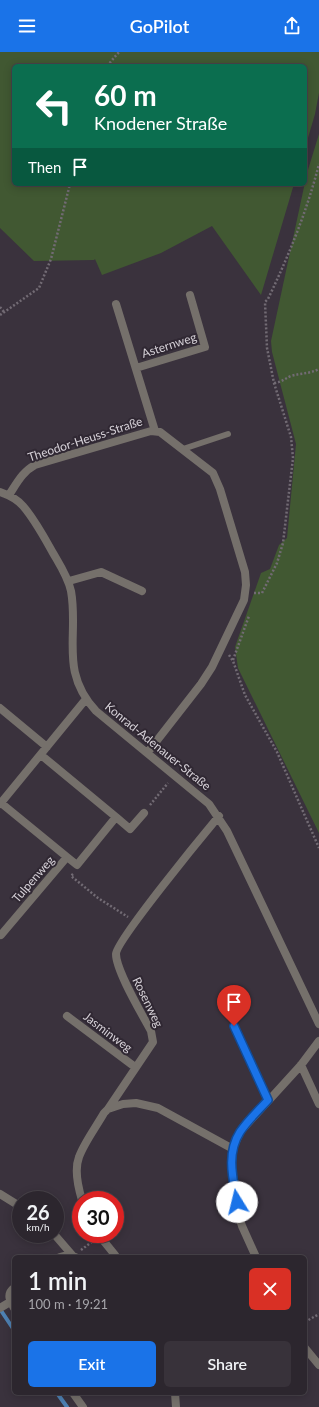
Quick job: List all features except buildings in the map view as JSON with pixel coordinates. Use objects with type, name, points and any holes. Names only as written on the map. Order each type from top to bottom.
[{"type":"street","name":"Asternweg","points":[[136,368],[205,347],[190,295]]},
{"type":"street","name":"Asternweg","points":[[116,304],[156,431]]},
{"type":"street","name":"Theodor-Heuss-Straße","points":[[9,495],[27,470],[36,465],[146,432],[156,431],[160,432],[210,470],[217,480],[245,572],[246,594],[212,667],[201,684],[148,752]]},
{"type":"street","name":"Konrad-Adenauer-Straße","points":[[0,492],[9,495],[22,505],[32,518],[69,581],[72,601],[72,658],[80,689],[86,699],[96,710],[209,804],[219,816],[319,1024]]},
{"type":"street","points":[[69,581],[101,572],[142,591]]},
{"type":"street","points":[[0,803],[86,699]]},
{"type":"street","points":[[0,708],[47,747]]},
{"type":"street","points":[[41,755],[130,829],[144,813]]},
{"type":"street","name":"Tulpenweg","points":[[0,803],[77,865]]},
{"type":"street","name":"Rosenweg","points":[[80,1191],[77,1177],[79,1157],[135,1067],[153,1042],[151,1031],[116,965],[116,952],[135,923],[219,816]]},
{"type":"street","points":[[77,865],[116,817]]},
{"type":"street","name":"Tulpenweg","points":[[1,935],[68,857]]},
{"type":"street","name":"Jasminweg","points":[[67,1016],[135,1067]]},
{"type":"street","points":[[234,1026],[268,1100]]},
{"type":"street","points":[[255,1255],[242,1226],[238,1212],[232,1174],[233,1149],[240,1132],[301,1065],[319,1041]]},
{"type":"street","points":[[301,1065],[319,1104]]},
{"type":"street","points":[[108,1109],[123,1104],[136,1103],[158,1108],[233,1149]]},
{"type":"street","points":[[0,1194],[12,1201]]},
{"type":"street","points":[[63,1243],[73,1255]]},
{"type":"street","points":[[106,1243],[113,1255]]},
{"type":"street","points":[[8,1306],[10,1292],[12,1290]]},
{"type":"street","points":[[307,1350],[319,1365]]},
{"type":"street","points":[[74,1395],[83,1407]]},
{"type":"street","points":[[175,1395],[176,1407]]},
{"type":"lane","points":[[183,449],[228,434]]},
{"type":"path","points":[[109,64],[119,52]]},
{"type":"path","points":[[246,594],[262,593],[277,563],[283,542],[293,458],[291,437],[274,383],[267,348],[265,302],[268,299],[287,260],[312,193],[319,164]]},
{"type":"path","points":[[0,315],[39,288],[51,258],[69,186]]},
{"type":"path","points":[[0,307],[4,312]]},
{"type":"path","points":[[274,383],[280,382],[291,376],[307,374],[319,370]]},
{"type":"path","points":[[255,601],[258,593]]},
{"type":"path","points":[[233,660],[249,616]]},
{"type":"path","points":[[223,645],[233,660],[245,695],[277,752],[319,848]]},
{"type":"path","points":[[144,813],[175,775]]},
{"type":"path","points":[[77,865],[71,876],[98,898],[135,923]]},
{"type":"path","points":[[75,1255],[89,1243]]},
{"type":"path","points":[[307,1321],[319,1314]]},
{"type":"green space","points":[[0,52],[319,52],[319,93],[307,141],[307,64],[12,64],[12,186],[293,186],[261,295],[212,226],[161,253],[102,275],[95,259],[34,261],[0,228]]},
{"type":"green space","points":[[319,134],[319,833],[238,668],[235,647],[261,573],[270,569],[279,545],[287,538],[296,444],[272,352],[271,341],[304,186],[307,186],[307,173]]},
{"type":"waterway","points":[[0,1309],[12,1327]]},
{"type":"waterway","points":[[58,1395],[67,1407]]},
{"type":"route","points":[[234,1026],[268,1100],[240,1132],[233,1149],[232,1174],[237,1202]]}]
